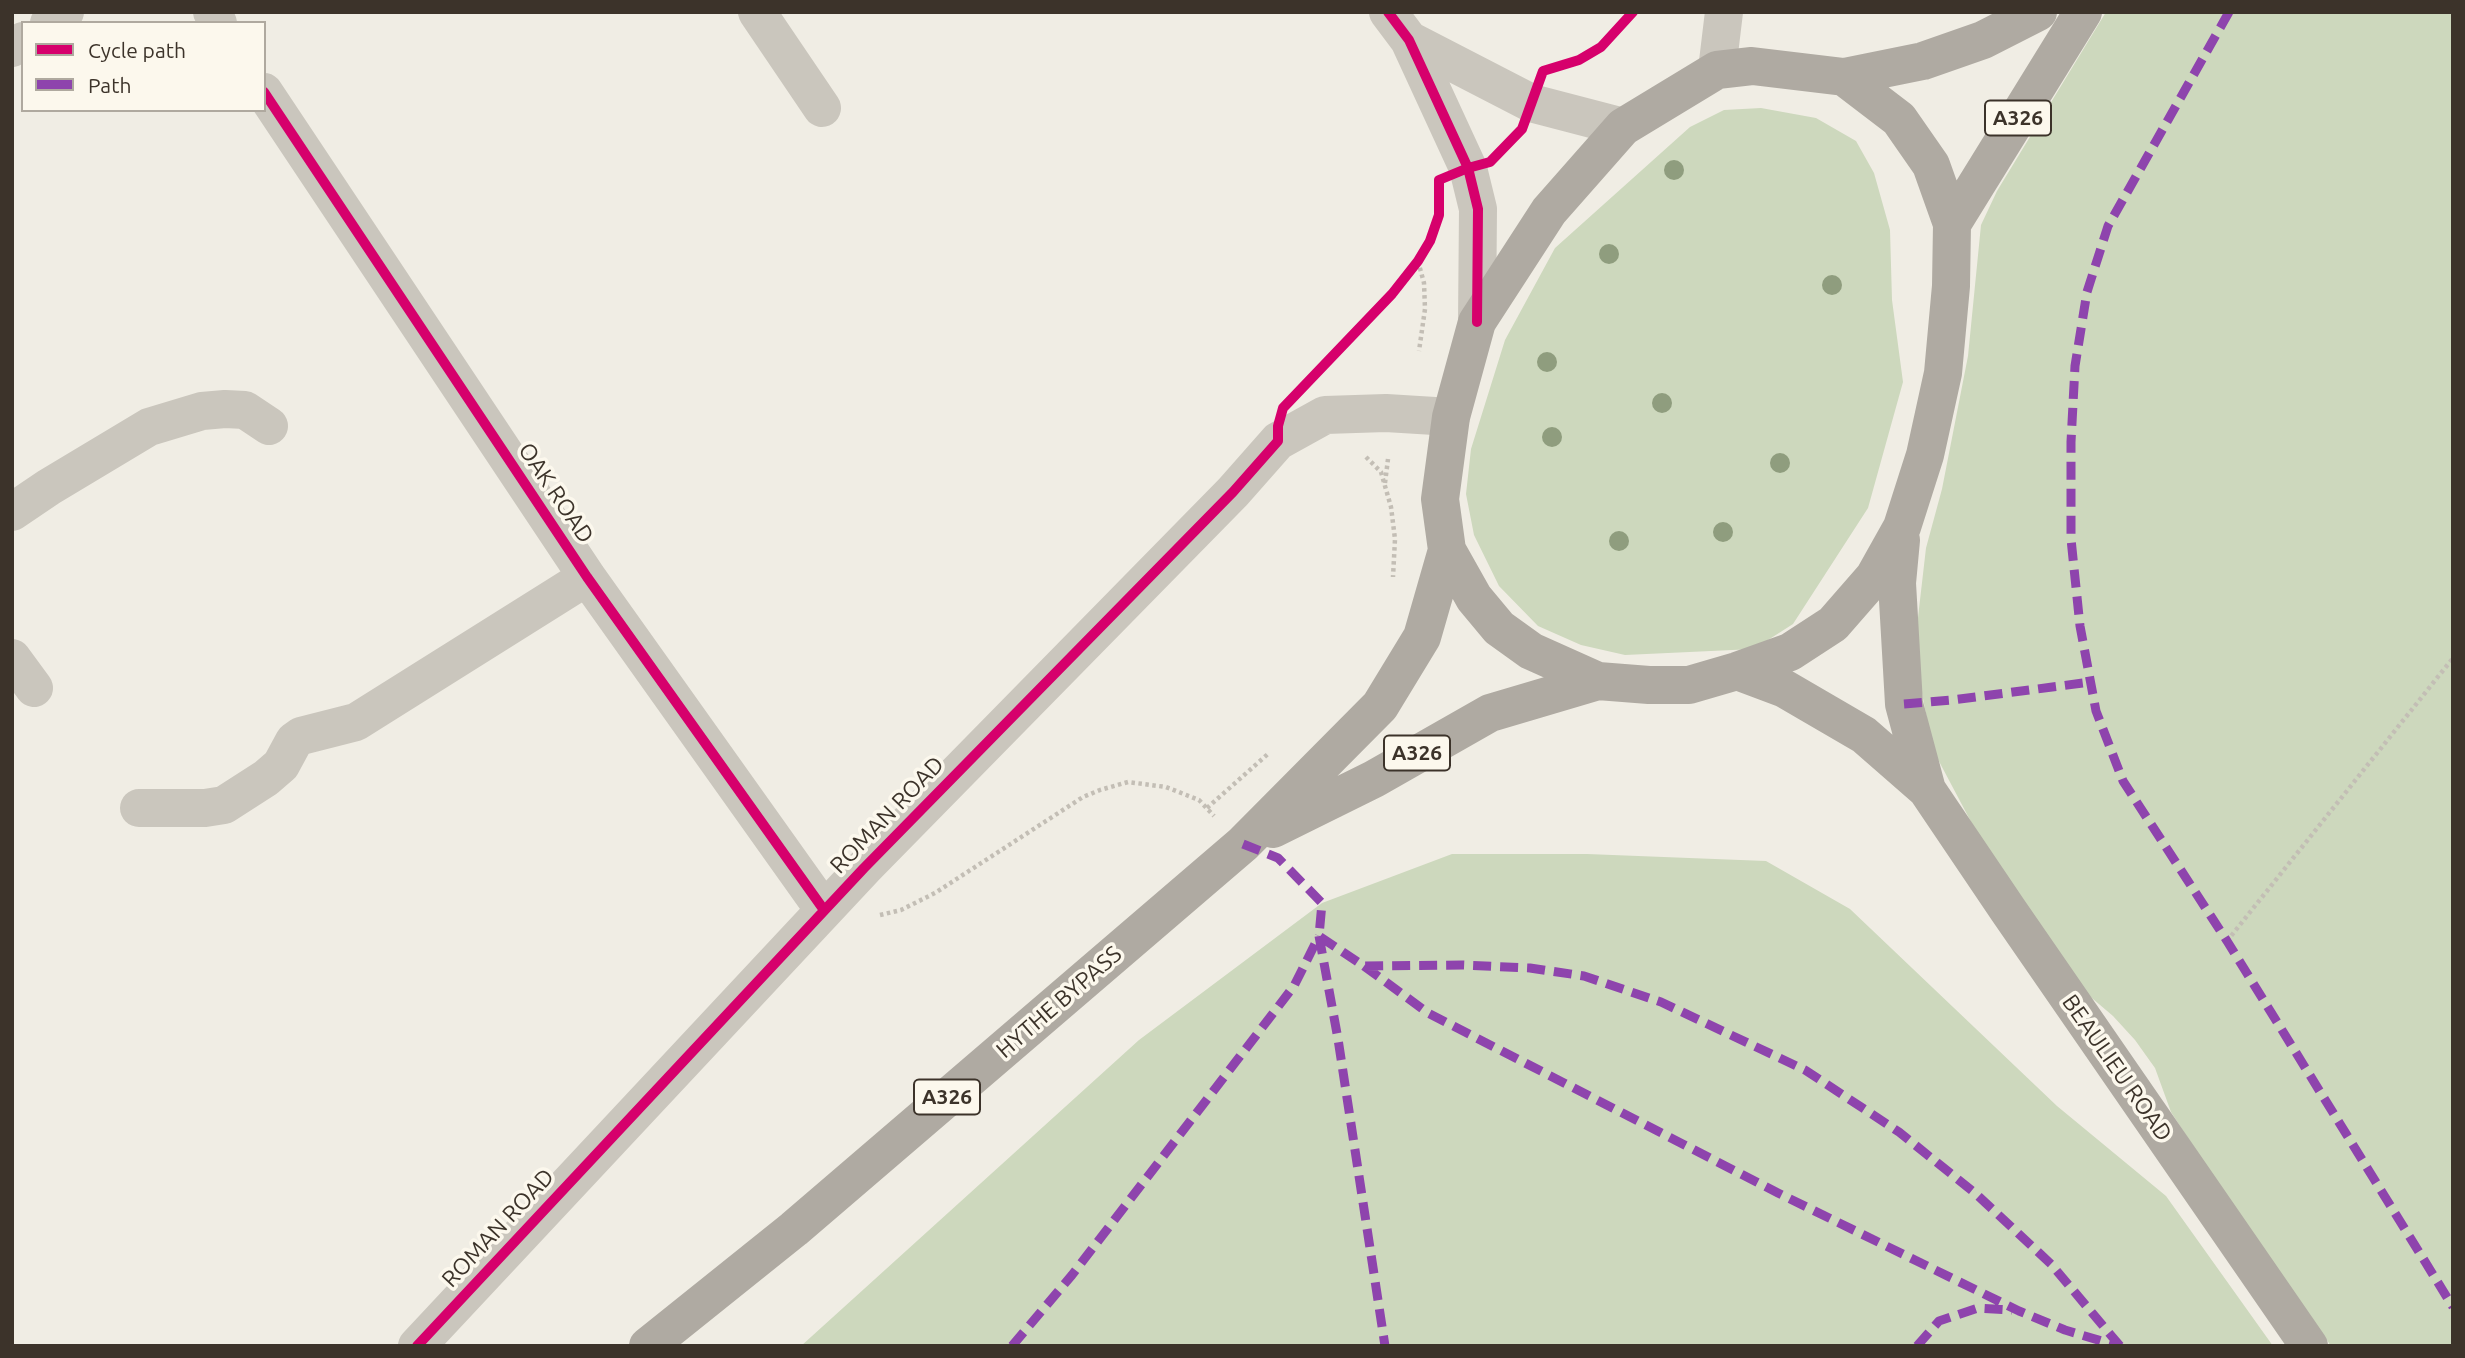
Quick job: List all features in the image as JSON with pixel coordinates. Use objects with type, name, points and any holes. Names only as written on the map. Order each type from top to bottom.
[{"type":"main road","points":[[1844,77],[1899,119],[1931,165],[1952,224],[1951,286],[1943,373],[1925,455],[1902,527],[1874,577],[1833,624],[1790,652],[1737,671],[1689,684],[1649,685],[1598,681],[1531,651],[1499,628],[1474,598],[1447,550],[1440,499],[1451,416],[1477,322],[1549,211],[1623,127],[1717,69],[1752,66],[1844,77],[1923,61],[1983,40],[2038,12]]},
{"type":"main road","name":"A326","points":[[1952,224],[2083,12]]},
{"type":"main road","name":"BEAULIEU ROAD","points":[[1902,527],[1896,583],[1904,704],[1927,790]]},
{"type":"main road","name":"HYTHE BYPASS","points":[[648,1346],[794,1229],[1243,844],[1380,706],[1422,637],[1447,550]]},
{"type":"main road","name":"BEAULIEU ROAD","points":[[1737,671],[1785,689],[1864,735],[1927,790],[2309,1346]]},
{"type":"main road","name":"HYTHE BYPASS","points":[[1243,844],[1374,779],[1490,713],[1598,681]]},
{"type":"street","points":[[757,12],[822,108]]},
{"type":"street","points":[[1717,69],[1724,12]]},
{"type":"street","points":[[1398,26],[1531,103],[1623,127]]},
{"type":"street","points":[[1398,26],[1468,168],[1478,209],[1477,322]]},
{"type":"street","name":"OAK ROAD","points":[[266,95],[587,577],[824,910]]},
{"type":"street","points":[[12,512],[149,427],[202,411],[245,410],[269,426]]},
{"type":"street","name":"ROMAN ROAD","points":[[417,1346],[824,910],[1233,492],[1278,441],[1325,415],[1386,413],[1451,416]]},
{"type":"street","points":[[139,808],[205,808],[224,805],[281,765],[294,741],[301,736],[356,722],[587,577]]},
{"type":"street","points":[[12,658],[34,688]]},
{"type":"path","points":[[1418,260],[1424,283],[1425,309],[1419,351]]},
{"type":"path","points":[[1357,454],[1367,457],[1381,472],[1385,486],[1395,539],[1392,582]]},
{"type":"path","points":[[1385,486],[1388,459]]},
{"type":"path","points":[[2227,941],[2453,658]]},
{"type":"path","points":[[1207,808],[1277,746]]},
{"type":"path","points":[[824,910],[859,919],[901,910],[967,874],[1083,797],[1128,782],[1166,787],[1199,800],[1243,844]]},
{"type":"green space","points":[[2106,12],[2453,12],[2453,1346],[2331,1346],[2222,1191],[2171,1112],[2155,1068],[2113,1016],[2080,988],[1996,869],[1933,750],[1914,652],[1926,548],[1942,489],[1968,356],[1981,225],[1997,191]]},
{"type":"green space","points":[[1761,108],[1816,118],[1856,141],[1874,173],[1890,230],[1892,300],[1903,382],[1868,508],[1793,624],[1754,649],[1625,655],[1581,645],[1538,626],[1499,586],[1474,535],[1466,494],[1471,449],[1505,340],[1555,248],[1690,127],[1724,110]]},
{"type":"green space","points":[[1452,854],[1587,854],[1766,861],[1850,909],[2057,1106],[2166,1196],[2273,1346],[801,1346],[1139,1040],[1322,903]]},
{"type":"marked path","points":[[2229,12],[2108,226],[2087,292],[2075,366],[2071,442],[2071,539],[2080,626],[2096,711],[2123,781],[2227,941],[2453,1307]]},
{"type":"marked path","points":[[1904,704],[2091,682]]},
{"type":"marked path","points":[[1243,844],[1278,858],[1322,903],[1319,936],[1364,966],[1462,965],[1530,968],[1584,976],[1661,1002],[1805,1070],[1899,1132],[1975,1193],[2051,1264],[2120,1346]]},
{"type":"marked path","points":[[1319,936],[1338,1039],[1385,1346]]},
{"type":"marked path","points":[[1012,1346],[1072,1275],[1294,986],[1319,936]]},
{"type":"marked path","points":[[1364,966],[1428,1013],[1778,1193],[2019,1311],[2065,1330],[2118,1346]]},
{"type":"marked path","points":[[1917,1346],[1939,1321],[1978,1308],[2012,1310]]},
{"type":"cycle path","points":[[1388,12],[1409,40],[1468,168],[1478,209],[1477,322]]},
{"type":"cycle path","points":[[417,1346],[864,868],[1233,492],[1278,441],[1278,426],[1283,408],[1392,294],[1418,261],[1430,241],[1439,215],[1439,180],[1490,162],[1522,129],[1543,71],[1579,60],[1601,47],[1633,12]]},
{"type":"cycle path","points":[[266,95],[587,577],[824,910]]}]
